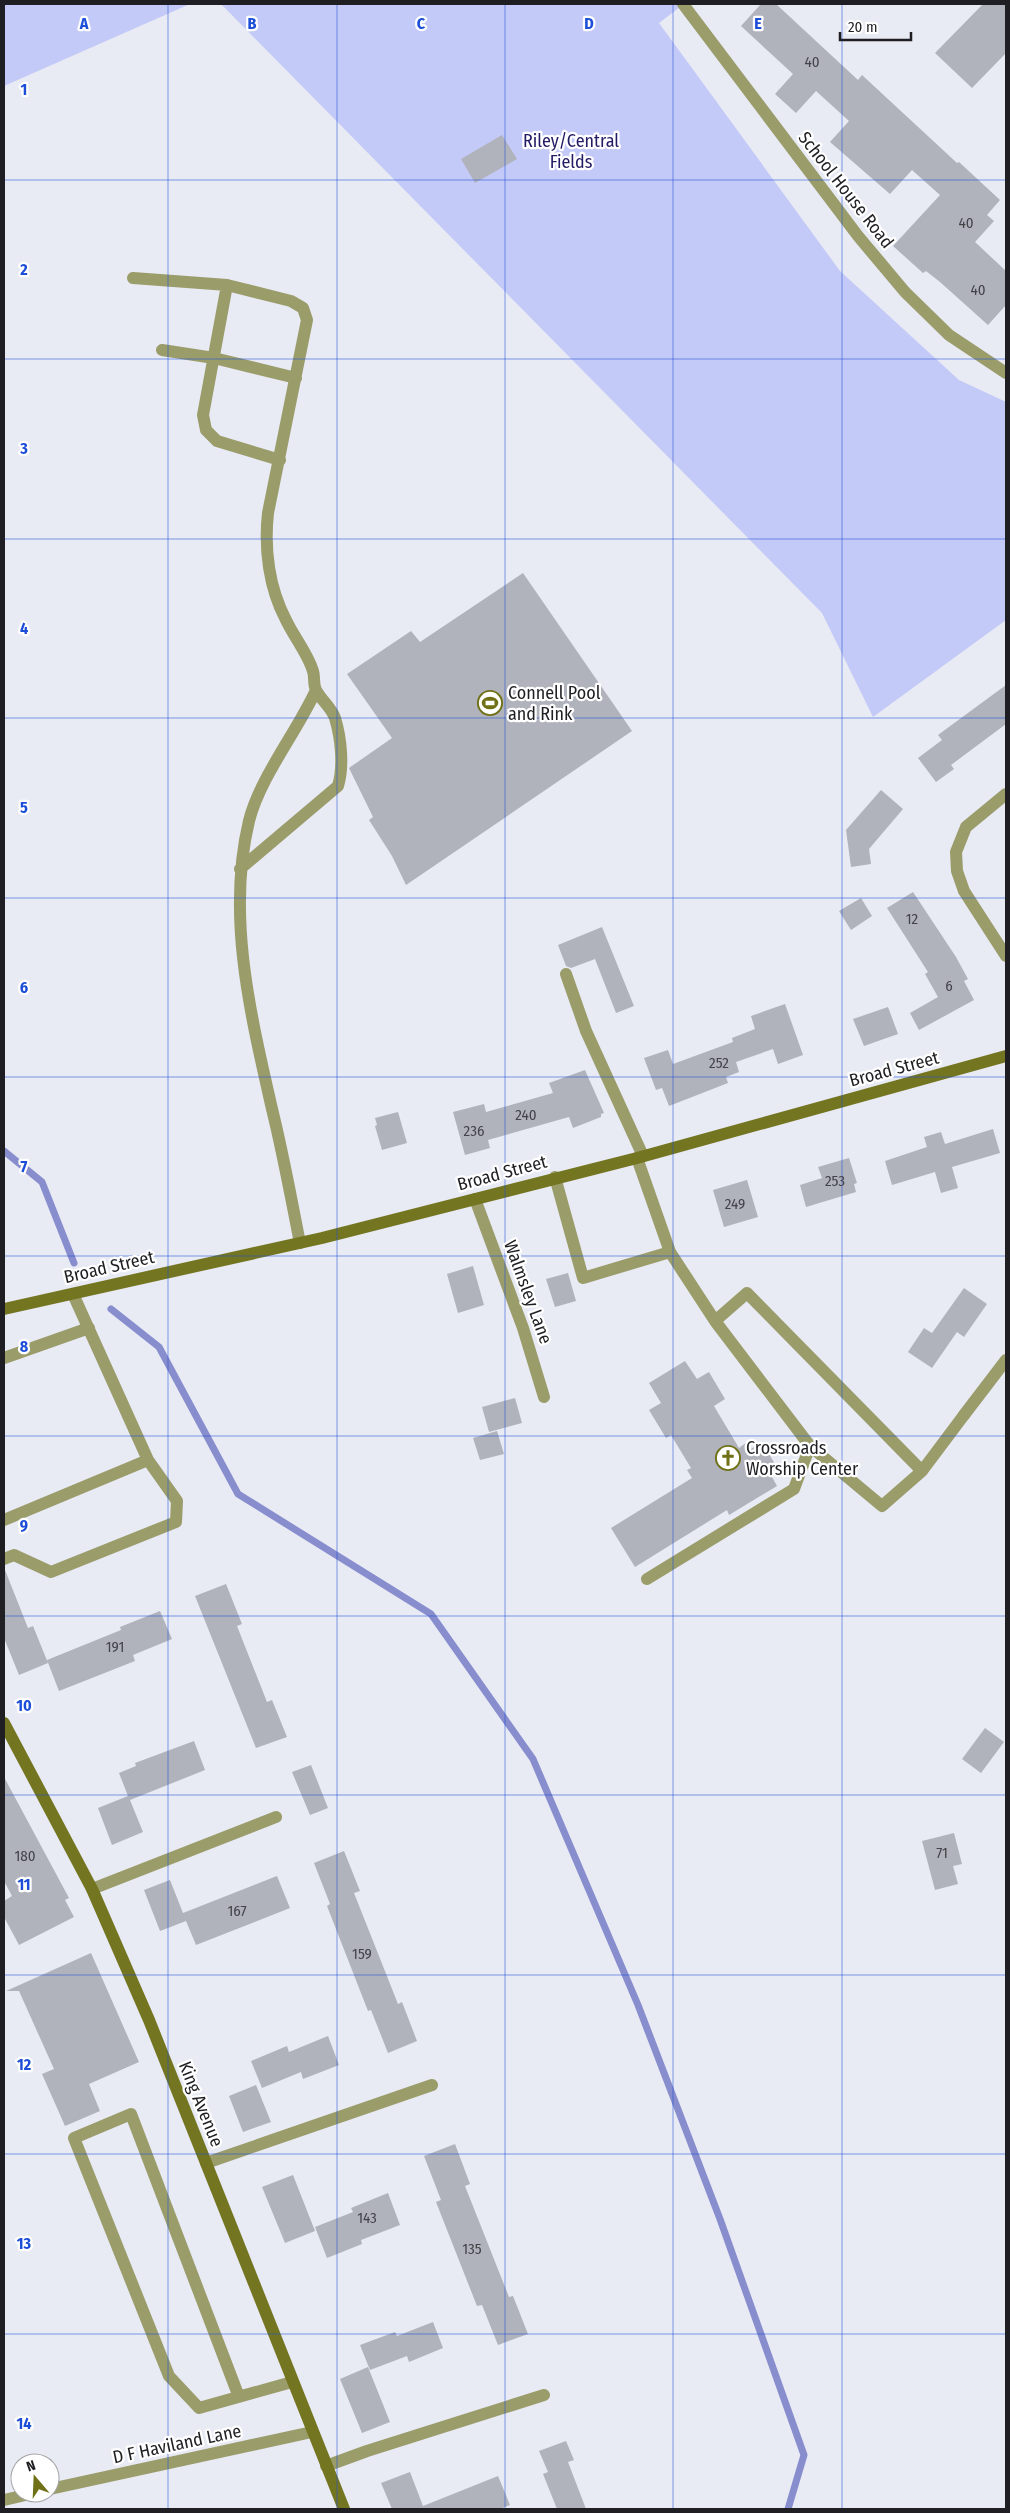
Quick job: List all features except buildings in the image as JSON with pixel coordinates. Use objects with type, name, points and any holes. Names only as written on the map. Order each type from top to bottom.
[{"type":"main road","name":"Broad Street","points":[[4,1309],[300,1242],[474,1199],[640,1157],[1006,1056]]},
{"type":"main road","name":"King Avenue","points":[[4,1723],[92,1889],[149,2020],[344,2509]]},
{"type":"street","name":"School House Road","points":[[683,4],[858,236],[906,292],[949,334],[1006,373]]},
{"type":"street","points":[[133,278],[227,286],[291,301],[303,308],[307,320],[268,513],[266,533],[268,557],[274,587],[285,618],[313,670],[316,690],[304,717],[262,786],[249,819],[240,869],[240,919],[247,984],[300,1242]]},
{"type":"street","points":[[227,286],[203,415],[206,430],[217,441],[280,460]]},
{"type":"street","points":[[162,350],[214,358],[296,378]]},
{"type":"street","points":[[240,869],[338,786],[342,772],[335,718],[325,699],[316,690]]},
{"type":"street","points":[[1006,794],[966,827],[956,852],[957,871],[964,891],[1006,956]]},
{"type":"street","points":[[566,974],[586,1031],[640,1157],[670,1252],[715,1321],[810,1446],[882,1506],[922,1471],[1006,1360]]},
{"type":"street","points":[[555,1177],[583,1278],[670,1252]]},
{"type":"street","name":"Walmsley Lane","points":[[474,1199],[523,1328],[544,1397]]},
{"type":"street","points":[[715,1321],[747,1293],[922,1471]]},
{"type":"street","points":[[4,1559],[14,1555],[51,1572],[176,1522],[176,1501],[148,1460],[73,1294]]},
{"type":"street","points":[[4,1358],[89,1328]]},
{"type":"street","points":[[646,1578],[794,1489],[810,1446]]},
{"type":"street","points":[[4,1520],[148,1460]]},
{"type":"street","points":[[92,1889],[276,1817]]},
{"type":"street","points":[[206,2163],[432,2085]]},
{"type":"street","points":[[239,2397],[131,2114],[74,2138],[169,2376],[199,2408],[239,2397],[292,2382]]},
{"type":"street","points":[[326,2466],[367,2451],[544,2395]]},
{"type":"street","name":"D F Haviland Lane","points":[[60,2487],[312,2432]]},
{"type":"green space","points":[[4,4],[190,4],[4,86]]},
{"type":"green space","name":"Riley/Central Fields","points":[[221,4],[684,4],[659,23],[840,271],[959,380],[1006,402],[1006,620],[873,717],[822,613]]},
{"type":"waterway","points":[[4,1151],[42,1182],[74,1263]]},
{"type":"waterway","points":[[111,1309],[159,1347],[238,1494],[431,1614],[533,1759],[638,2005],[720,2219],[804,2455],[788,2509]]},
{"type":"place","name":"Connell Pool and Rink","points":[[490,703]]},
{"type":"place","name":"Crossroads Worship Center","points":[[728,1458]]}]
